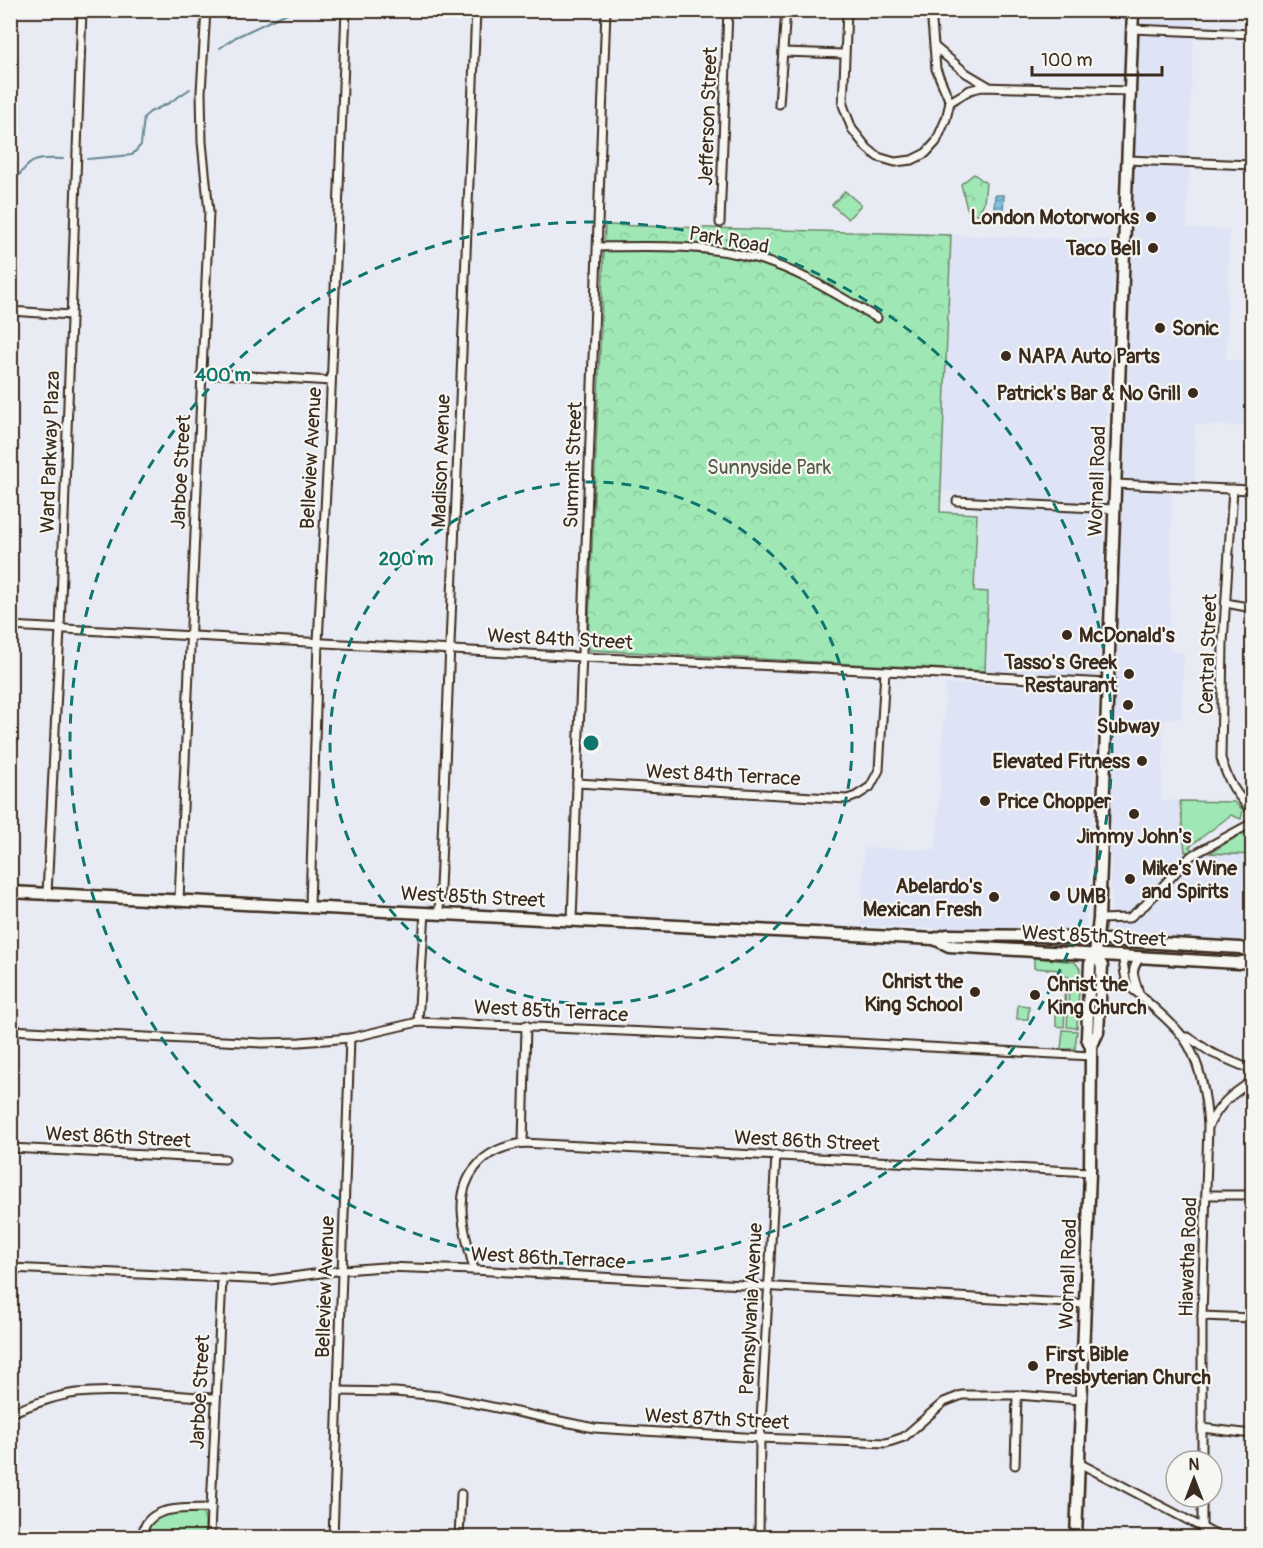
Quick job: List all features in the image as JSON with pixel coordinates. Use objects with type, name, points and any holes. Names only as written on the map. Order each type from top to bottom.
[{"type":"main road","name":"Wornall Road","points":[[1076,1538],[1090,1172],[1091,1052],[1098,1032],[1102,966],[1095,954],[1099,919],[1133,10]]},
{"type":"main road","name":"West 85th Street","points":[[10,892],[934,939],[950,935],[1040,936],[1240,948],[1252,952]]},
{"type":"main road","name":"West 85th Street","points":[[934,939],[949,946],[1238,963],[1252,960]]},
{"type":"street","name":"Ward Parkway Plaza","points":[[47,894],[60,629],[82,10]]},
{"type":"street","name":"Jarboe Street","points":[[179,900],[209,212],[202,142],[201,92],[206,10]]},
{"type":"street","name":"Belleview Avenue","points":[[310,906],[318,642],[346,10]]},
{"type":"street","name":"Madison Avenue","points":[[439,913],[476,10]]},
{"type":"street","name":"Summit Street","points":[[572,920],[606,10]]},
{"type":"street","name":"Jefferson Street","points":[[720,223],[728,10]]},
{"type":"street","points":[[779,104],[786,10]]},
{"type":"street","points":[[847,10],[843,105],[852,129],[867,148],[878,157],[895,162],[907,161],[926,153],[933,147],[944,128],[950,102],[936,69],[931,10]]},
{"type":"street","points":[[1132,29],[1252,34]]},
{"type":"street","points":[[935,47],[966,73],[990,87]]},
{"type":"street","points":[[783,52],[844,54]]},
{"type":"street","points":[[950,102],[970,90],[990,87],[1130,91]]},
{"type":"street","points":[[1127,160],[1252,165]]},
{"type":"street","name":"Park Road","points":[[598,247],[697,249],[758,259],[780,266],[821,285],[877,318]]},
{"type":"street","points":[[10,311],[71,315]]},
{"type":"street","points":[[202,373],[331,381]]},
{"type":"street","points":[[1115,484],[1252,490]]},
{"type":"street","name":"Central Street","points":[[1233,489],[1226,603],[1221,758],[1226,775],[1236,794],[1252,811]]},
{"type":"street","points":[[957,501],[1114,509]]},
{"type":"street","points":[[1226,603],[1252,608]]},
{"type":"street","name":"West 84th Street","points":[[10,626],[1108,683]]},
{"type":"street","name":"West 84th Terrace","points":[[577,783],[847,799],[856,796],[876,779],[879,770],[885,671]]},
{"type":"street","points":[[1099,919],[1129,918],[1145,905],[1191,856],[1252,823]]},
{"type":"street","points":[[418,1022],[425,912]]},
{"type":"street","name":"Hiawatha Road","points":[[1122,956],[1127,984],[1182,1037],[1197,1066],[1206,1100],[1208,1125],[1202,1316],[1202,1449]]},
{"type":"street","points":[[1139,994],[1133,976],[1141,956]]},
{"type":"street","name":"West 85th Terrace","points":[[10,1030],[262,1043],[350,1038],[418,1022],[526,1025],[1091,1052]]},
{"type":"street","points":[[474,1270],[462,1216],[462,1194],[467,1178],[480,1161],[494,1151],[523,1143],[526,1025]]},
{"type":"street","points":[[1182,1037],[1188,1037],[1212,1053],[1252,1070]]},
{"type":"street","name":"Belleview Avenue","points":[[333,1538],[350,1038]]},
{"type":"street","points":[[1208,1125],[1218,1107],[1252,1081]]},
{"type":"street","name":"West 86th Street","points":[[523,1143],[1090,1172]]},
{"type":"street","name":"West 86th Street","points":[[10,1148],[225,1160]]},
{"type":"street","name":"Pennsylvania Avenue","points":[[759,1538],[760,1438],[776,1155]]},
{"type":"street","points":[[1206,1195],[1252,1195]]},
{"type":"street","name":"West 86th Terrace","points":[[10,1268],[270,1280],[384,1267],[474,1270],[1085,1304]]},
{"type":"street","name":"Jarboe Street","points":[[210,1538],[222,1279]]},
{"type":"street","points":[[1202,1316],[1252,1318]]},
{"type":"street","name":"West 87th Street","points":[[338,1391],[395,1392],[439,1396],[594,1428],[885,1443],[904,1437],[944,1402],[962,1395],[1017,1395],[1081,1400]]},
{"type":"street","points":[[10,1413],[41,1401],[85,1393],[216,1398]]},
{"type":"street","points":[[1016,1465],[1017,1395]]},
{"type":"street","points":[[1202,1428],[1252,1434]]},
{"type":"street","points":[[1079,1463],[1222,1538]]},
{"type":"street","points":[[459,1538],[461,1494]]},
{"type":"street","points":[[142,1538],[148,1521],[161,1511],[211,1508]]},
{"type":"street","points":[[1202,1509],[1202,1538]]},
{"type":"shaded area","points":[[1139,11],[1195,11],[1188,157],[1136,154],[1134,149]]},
{"type":"shaded area","points":[[1140,164],[1189,167],[1187,228],[1229,230],[1226,360],[1252,361],[1252,426],[1195,425],[1195,482],[1127,479],[1121,472],[1135,170]]},
{"type":"shaded area","points":[[951,235],[1115,240],[1102,500],[1098,504],[967,496],[961,492],[941,491]]},
{"type":"shaded area","points":[[1126,489],[1172,491],[1169,651],[1184,653],[1181,719],[1164,719],[1161,800],[1180,801],[1185,852],[1252,855],[1252,943],[1116,935],[1112,930],[1110,813],[1122,492]]},
{"type":"shaded area","points":[[979,508],[1101,513],[1104,517],[1099,674],[1095,677],[985,671],[988,593],[974,591]]},
{"type":"shaded area","points":[[946,684],[1096,689],[1090,858],[1085,926],[1082,933],[861,926],[864,848],[936,850]]},
{"type":"green space","points":[[974,174],[986,183],[984,202],[979,214],[968,210],[961,184]]},
{"type":"green space","points":[[845,191],[861,205],[848,219],[832,205]]},
{"type":"green space","name":"Sunnyside Park","points":[[605,225],[951,235],[940,512],[977,514],[974,591],[988,592],[985,671],[590,650],[588,646]]},
{"type":"green space","points":[[1180,801],[1234,802],[1243,810],[1241,819],[1231,815],[1189,847],[1194,852],[1185,852]]},
{"type":"green space","points":[[1252,828],[1252,855],[1210,853],[1249,829]]},
{"type":"green space","points":[[1034,958],[1075,962],[1080,969],[1079,982],[1069,982],[1069,977],[1066,977],[1061,970],[1034,968]]},
{"type":"green space","points":[[1065,989],[1064,1027],[1056,1026],[1056,1013],[1063,1013]]},
{"type":"green space","points":[[1069,989],[1079,990],[1077,1028],[1067,1027]]},
{"type":"green space","points":[[1018,1005],[1029,1006],[1028,1019],[1017,1019]]},
{"type":"green space","points":[[1063,1030],[1077,1031],[1075,1049],[1061,1049]]},
{"type":"green space","points":[[199,1512],[203,1514],[205,1520],[205,1537],[147,1537],[149,1528],[159,1517],[174,1513]]},
{"type":"water","points":[[995,195],[1004,195],[1003,211],[994,210]]},
{"type":"waterway","points":[[220,48],[236,37],[287,13],[311,10]]},
{"type":"waterway","points":[[87,159],[132,155],[141,145],[144,117],[190,89]]},
{"type":"waterway","points":[[10,186],[32,162],[43,159],[63,159]]},
{"type":"place","name":"London Motorworks","points":[[1151,217]]},
{"type":"place","name":"Taco Bell","points":[[1153,248]]},
{"type":"place","name":"Sonic","points":[[1160,328]]},
{"type":"place","name":"NAPA Auto Parts","points":[[1006,356]]},
{"type":"place","name":"Patrick's Bar & No Grill","points":[[1193,393]]},
{"type":"place","name":"McDonald's","points":[[1067,635]]},
{"type":"place","name":"Tasso's Greek Restaurant","points":[[1129,674]]},
{"type":"place","name":"Subway","points":[[1128,705]]},
{"type":"place","name":"Elevated Fitness","points":[[1142,761]]},
{"type":"place","name":"Price Chopper","points":[[985,801]]},
{"type":"place","name":"Jimmy John's","points":[[1134,814]]},
{"type":"place","name":"Mike's Wine and Spirits","points":[[1130,879]]},
{"type":"place","name":"UMB","points":[[1055,896]]},
{"type":"place","name":"Abelardo's Mexican Fresh","points":[[994,897]]},
{"type":"place","name":"Christ the King School","points":[[975,992]]},
{"type":"place","name":"Christ the King Church","points":[[1035,995]]},
{"type":"place","name":"First Bible Presbyterian Church","points":[[1033,1366]]}]
